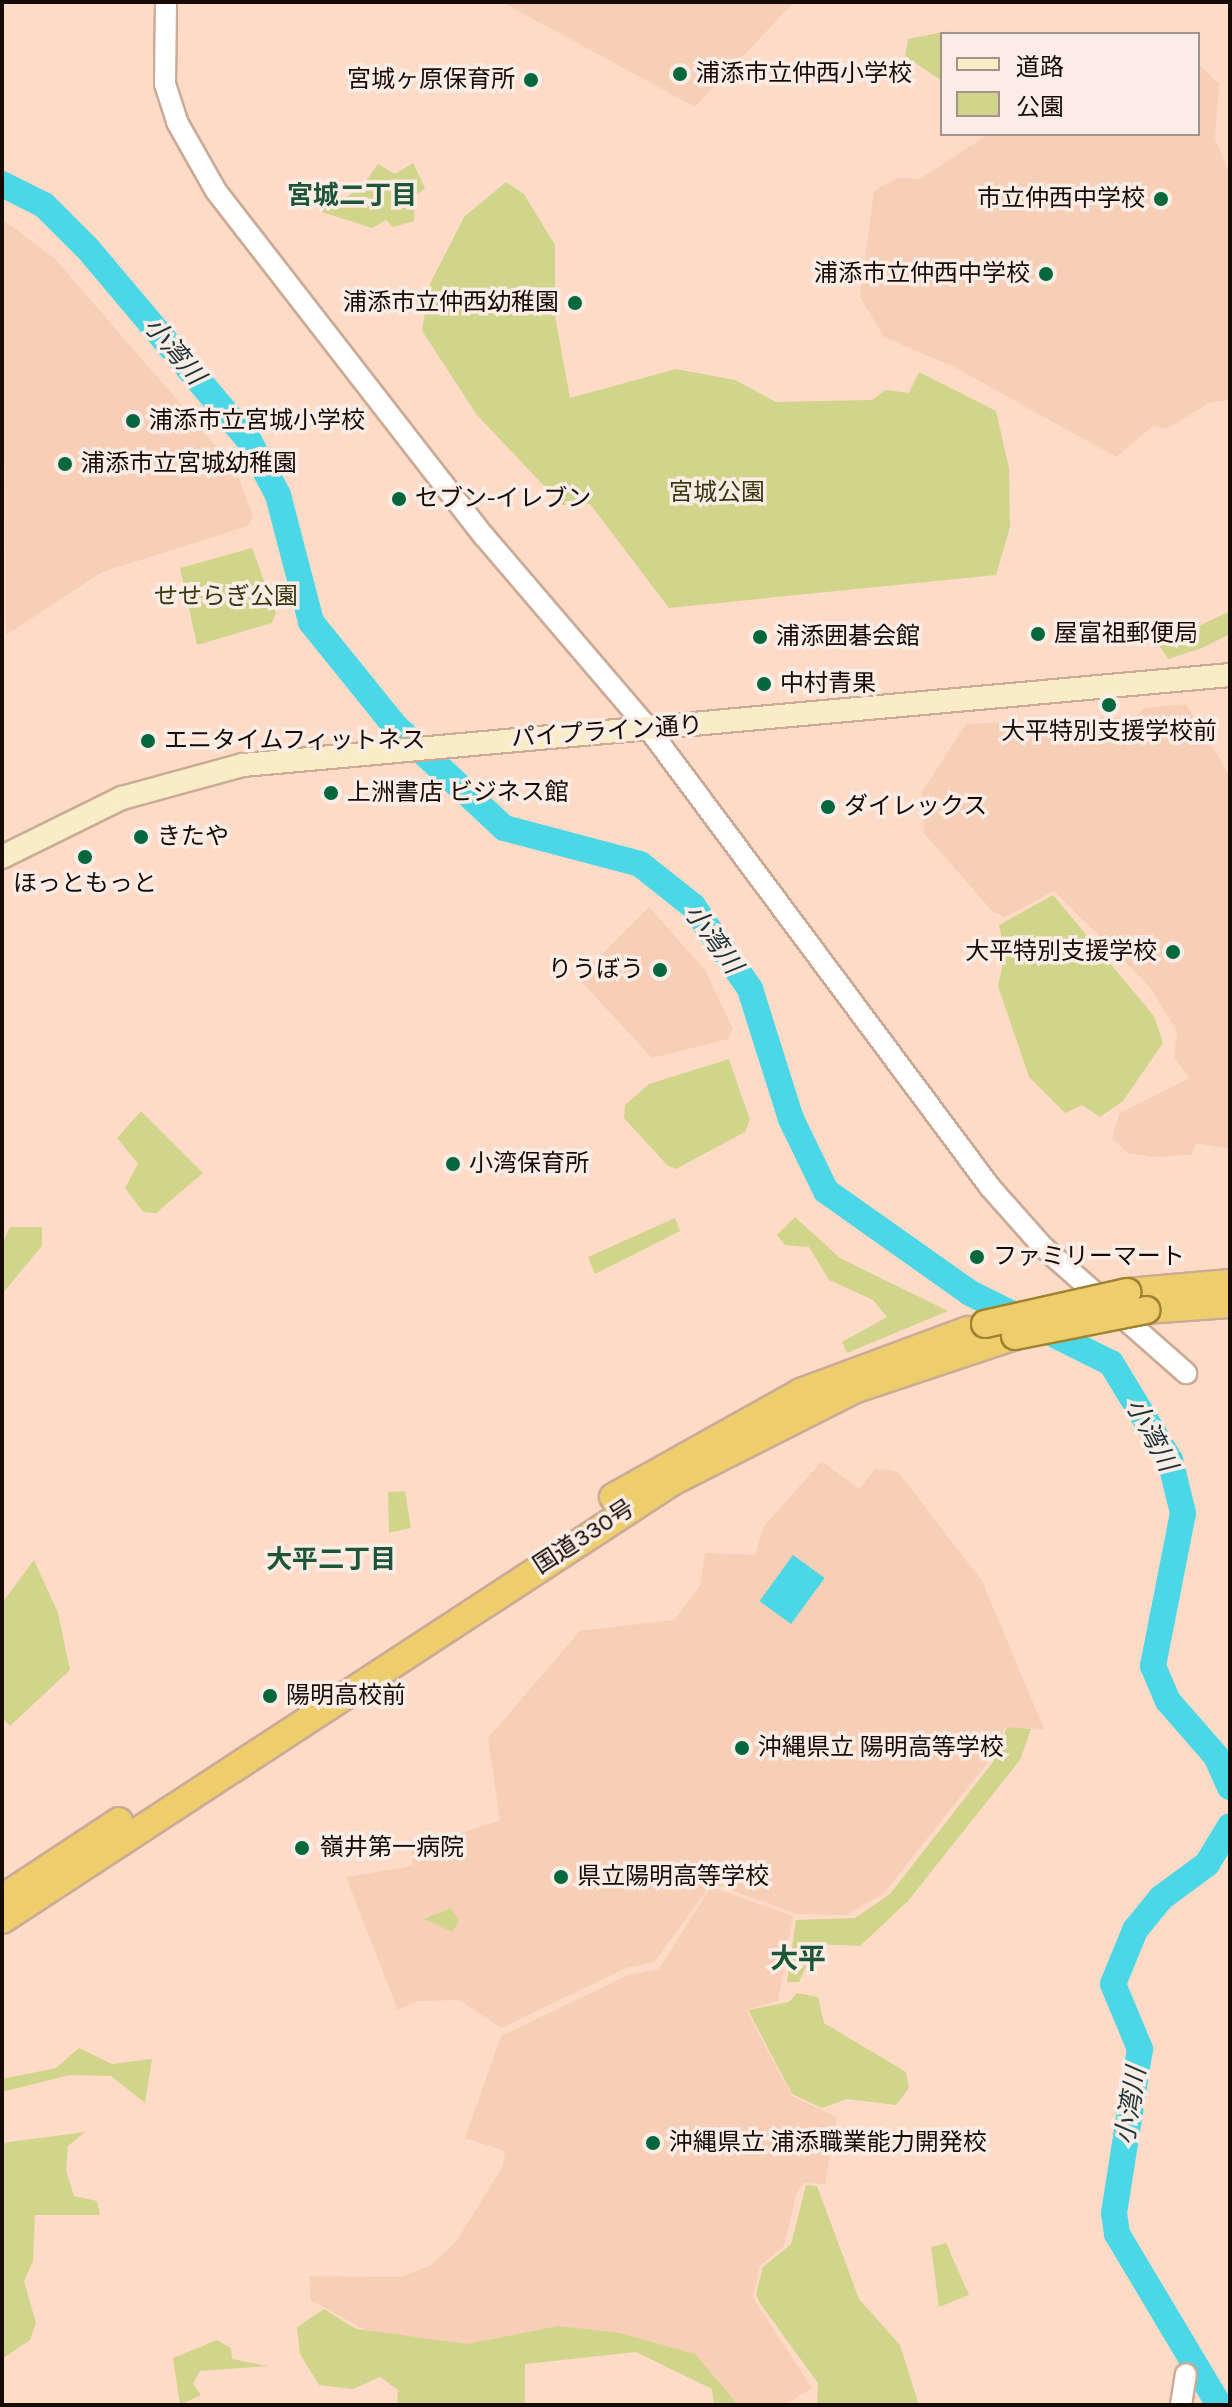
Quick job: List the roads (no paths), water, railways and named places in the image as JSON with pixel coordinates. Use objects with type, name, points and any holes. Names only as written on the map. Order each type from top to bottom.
[{"type":"highway","name":"国道330号","points":[[2,1898],[664,1465],[801,1392],[985,1324],[1230,1283]]},
{"type":"highway","name":"国道330号","points":[[2,1920],[672,1482],[856,1389],[1015,1336],[1136,1301],[1230,1304]]},
{"type":"main road","name":"パイプライン通り","points":[[2,857],[153,786],[243,765],[376,750],[1230,675]]},
{"type":"street","points":[[166,2],[165,84],[194,158],[484,536],[648,728],[990,1187],[1043,1247],[1186,1373]]},
{"type":"street","points":[[1181,2405],[1186,2374]]},
{"type":"water","points":[[793,1555],[825,1578],[791,1624],[759,1601]]},
{"type":"waterway","name":"小湾川","points":[[2,184],[44,205],[88,249],[248,439],[278,495],[311,622],[395,726],[504,828],[640,864],[693,906],[750,989],[791,1119],[826,1191],[970,1293],[1111,1363],[1170,1460],[1183,1513],[1153,1666],[1168,1701],[1216,1756],[1230,1787]]},
{"type":"waterway","name":"小湾川","points":[[1219,2405],[1117,2234],[1114,2213],[1140,2049],[1113,1984],[1135,1930],[1161,1898],[1207,1864],[1230,1826]]},
{"type":"place","name":"浦添市立仲西小学校","points":[[680,74]]},
{"type":"place","name":"宮城ヶ原保育所","points":[[531,80]]},
{"type":"place","name":"市立仲西中学校","points":[[1161,199]]},
{"type":"place","name":"浦添市立仲西中学校","points":[[1046,274]]},
{"type":"place","name":"浦添市立仲西幼稚園","points":[[575,303]]},
{"type":"place","name":"浦添市立宮城小学校","points":[[133,421]]},
{"type":"place","name":"浦添市立宮城幼稚園","points":[[65,464]]},
{"type":"place","name":"セブン-イレブン","points":[[399,499]]},
{"type":"place","name":"屋富祖郵便局","points":[[1038,634]]},
{"type":"place","name":"浦添囲碁会館","points":[[760,637]]},
{"type":"place","name":"中村青果","points":[[764,684]]},
{"type":"place","name":"大平特別支援学校前","points":[[1109,705]]},
{"type":"place","name":"エニタイムフィットネス","points":[[148,741]]},
{"type":"place","name":"上洲書店 ビジネス館","points":[[331,793]]},
{"type":"place","name":"ダイレックス","points":[[828,807]]},
{"type":"place","name":"きたや","points":[[141,837]]},
{"type":"place","name":"ほっともっと","points":[[85,857]]},
{"type":"place","name":"大平特別支援学校","points":[[1173,952]]},
{"type":"place","name":"りうぼう","points":[[660,970]]},
{"type":"place","name":"小湾保育所","points":[[453,1164]]},
{"type":"place","name":"ファミリーマート","points":[[977,1257]]},
{"type":"place","name":"陽明高校前","points":[[270,1696]]},
{"type":"place","name":"沖縄県立 陽明高等学校","points":[[742,1748]]},
{"type":"place","name":"嶺井第一病院","points":[[302,1848]]},
{"type":"place","name":"県立陽明高等学校","points":[[561,1877]]},
{"type":"place","name":"沖縄県立 浦添職業能力開発校","points":[[653,2143]]},
{"type":"district","name":"宮城二丁目","points":[[352,196]]},
{"type":"district","name":"大平二丁目","points":[[331,1560]]},
{"type":"district","name":"大平","points":[[798,1959]]},
{"type":"park label","name":"宮城公園","points":[[717,493]]},
{"type":"park label","name":"せせらぎ公園","points":[[226,597]]}]
